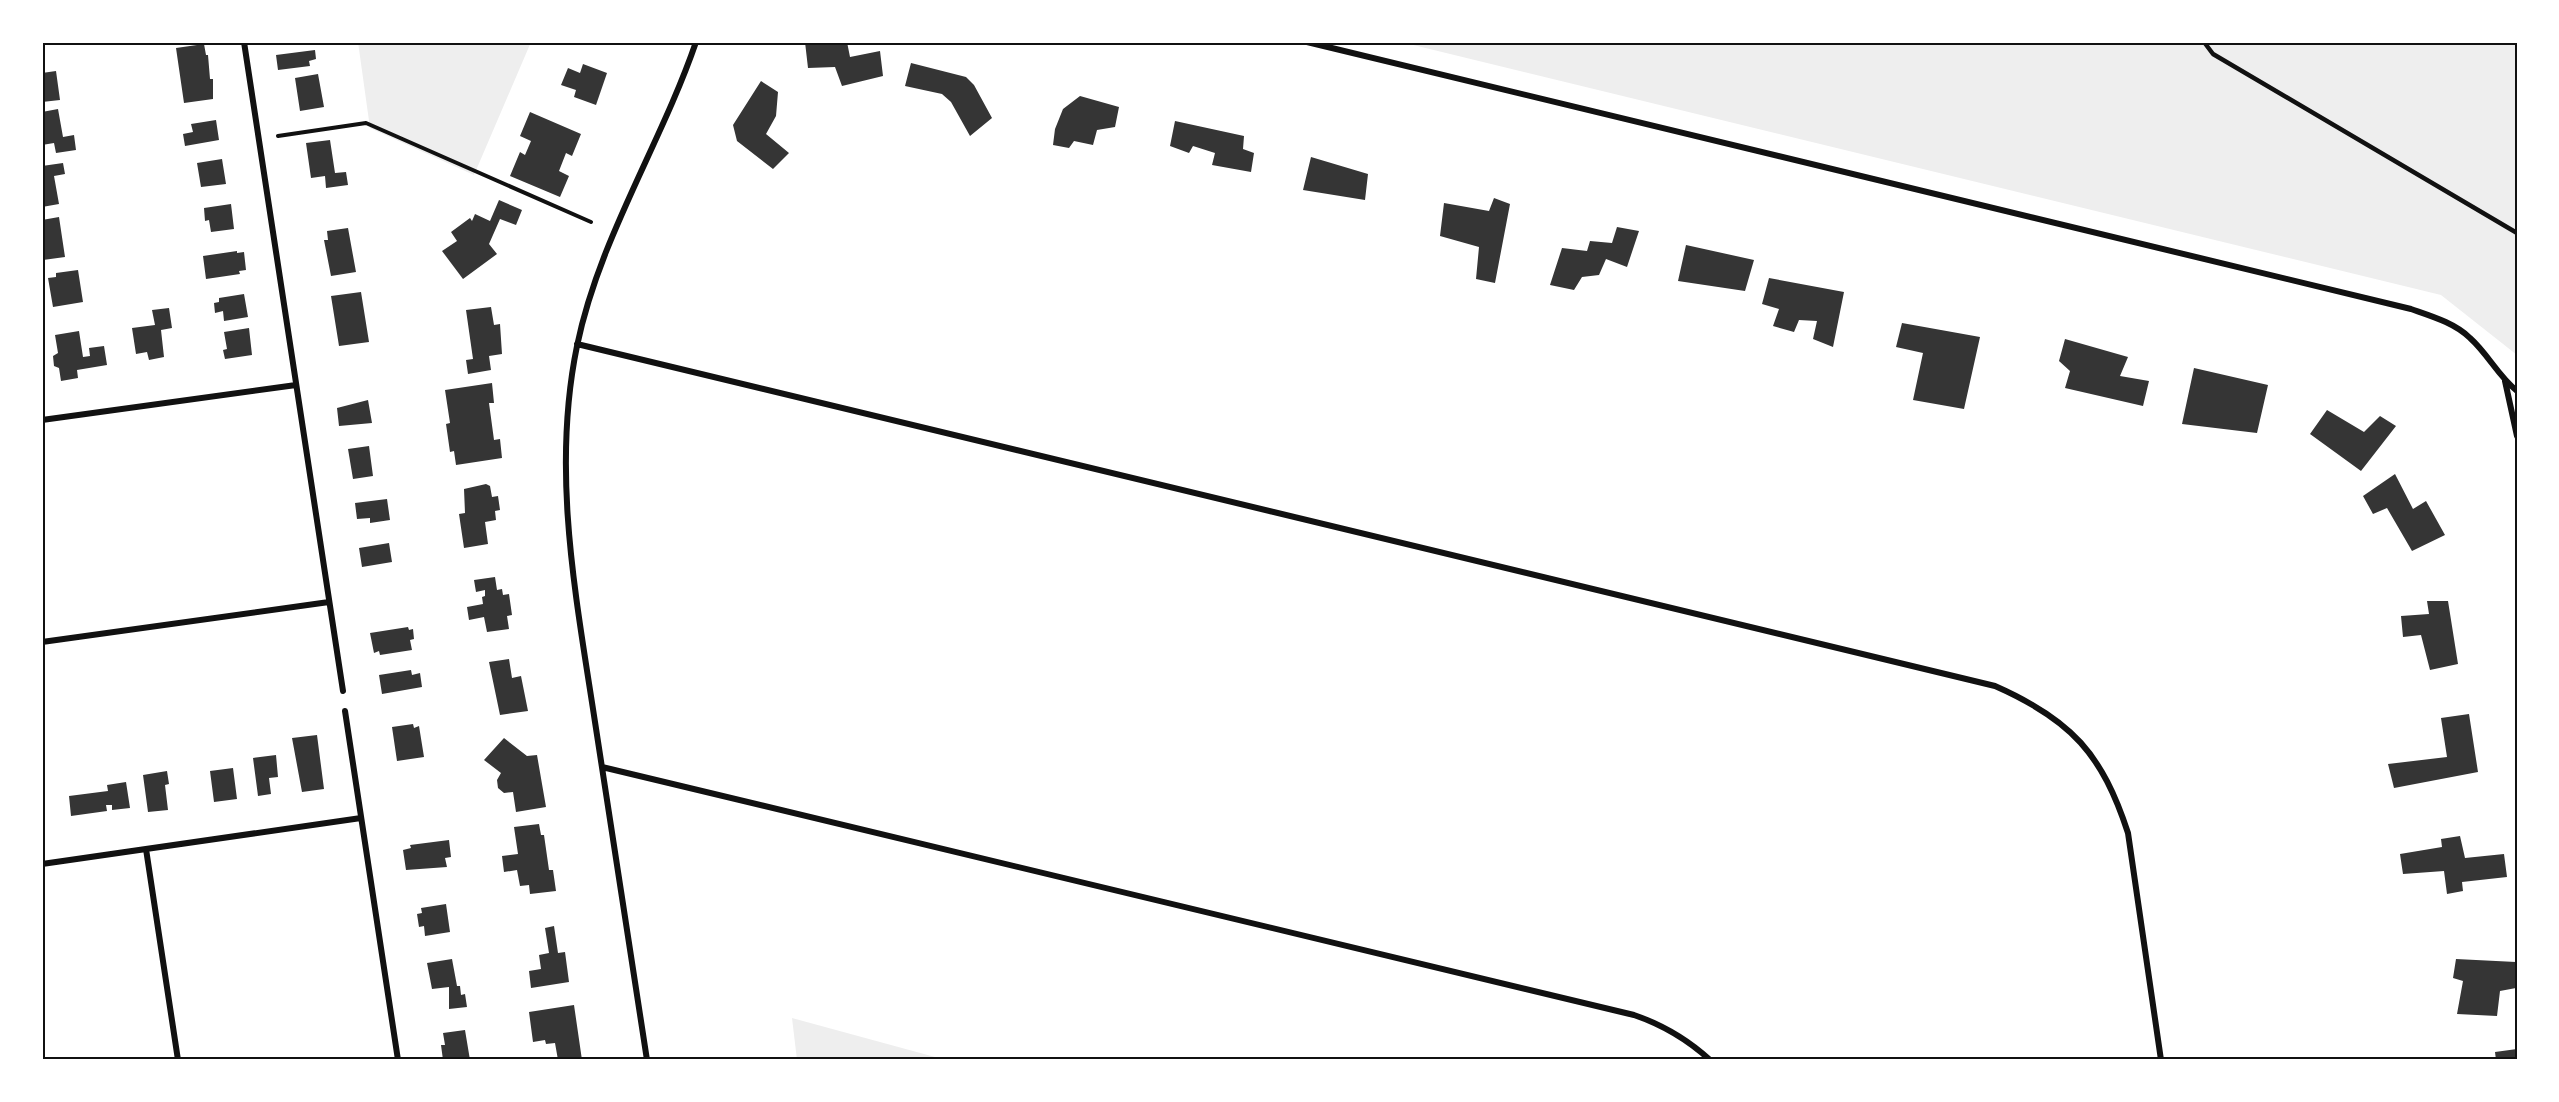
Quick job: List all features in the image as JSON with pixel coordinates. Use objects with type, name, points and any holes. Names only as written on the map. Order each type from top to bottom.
[{"type":"street","points":[[244,42],[343,691]]},
{"type":"street","points":[[647,1060],[566,519],[564,467],[568,402],[577,344],[597,277],[698,42]]},
{"type":"street","points":[[1307,42],[2411,309],[2441,319],[2469,336],[2505,381],[2517,391]]},
{"type":"street","points":[[577,344],[1983,683],[2023,698],[2051,714],[2085,746],[2108,782],[2119,807],[2128,833],[2162,1060]]},
{"type":"street","points":[[2505,381],[2517,436]]},
{"type":"street","points":[[42,420],[296,385]]},
{"type":"street","points":[[42,642],[329,602]]},
{"type":"street","points":[[345,711],[398,1060]]},
{"type":"street","points":[[602,767],[1634,1015],[1679,1036],[1710,1060]]},
{"type":"street","points":[[42,864],[362,818]]},
{"type":"street","points":[[146,849],[178,1060]]},
{"type":"lane","points":[[2204,42],[2213,54],[2517,233]]},
{"type":"path","points":[[278,136],[366,123],[591,222]]},
{"type":"shaded area","points":[[358,42],[531,42],[474,175],[370,128]]},
{"type":"shaded area","points":[[1401,42],[2517,42],[2517,355],[2441,295]]},
{"type":"shaded area","points":[[792,1018],[946,1060],[797,1060]]},
{"type":"building","points":[[805,42],[847,42],[850,57],[880,51],[883,76],[842,86],[835,67],[808,68]]},
{"type":"building","points":[[204,44],[206,55],[208,55],[210,79],[213,79],[213,99],[184,103],[176,48]]},
{"type":"building","points":[[315,50],[316,59],[309,61],[310,66],[278,70],[276,55]]},
{"type":"building","points":[[911,63],[966,77],[974,85],[992,118],[970,136],[951,102],[942,94],[905,86]]},
{"type":"building","points":[[583,64],[607,73],[596,105],[574,97],[576,90],[561,85],[568,68],[580,73]]},
{"type":"building","points":[[56,71],[60,100],[42,102],[42,73]]},
{"type":"building","points":[[318,74],[324,107],[300,111],[295,78]]},
{"type":"building","points":[[761,81],[778,92],[776,116],[766,134],[789,153],[773,169],[737,141],[733,125]]},
{"type":"building","points":[[1080,96],[1119,107],[1115,127],[1097,130],[1093,145],[1074,141],[1069,148],[1053,145],[1055,129],[1063,109]]},
{"type":"building","points":[[58,109],[63,137],[74,135],[76,150],[56,153],[54,143],[42,145],[42,112]]},
{"type":"building","points":[[530,112],[581,134],[572,156],[566,153],[559,171],[569,176],[560,197],[510,176],[520,152],[525,155],[531,141],[520,136]]},
{"type":"building","points":[[216,120],[219,140],[185,146],[183,134],[193,132],[191,124]]},
{"type":"building","points":[[1175,121],[1244,136],[1243,149],[1254,153],[1251,172],[1212,165],[1215,153],[1193,146],[1189,153],[1170,146]]},
{"type":"building","points":[[330,140],[335,173],[346,172],[348,185],[326,188],[325,176],[311,178],[306,143]]},
{"type":"building","points":[[1311,157],[1368,174],[1365,200],[1303,190]]},
{"type":"building","points":[[222,159],[226,184],[201,187],[197,163]]},
{"type":"building","points":[[63,163],[65,174],[54,176],[59,204],[42,207],[42,166]]},
{"type":"building","points":[[1494,198],[1510,204],[1495,283],[1476,279],[1479,247],[1440,236],[1444,203],[1489,211]]},
{"type":"building","points":[[499,200],[522,210],[516,225],[500,219],[489,244],[497,254],[463,279],[442,251],[457,241],[451,232],[470,218],[472,221],[475,214],[490,221]]},
{"type":"building","points":[[231,204],[234,229],[211,232],[209,220],[205,221],[204,208]]},
{"type":"building","points":[[59,217],[65,257],[43,260],[42,220]]},
{"type":"building","points":[[1617,227],[1639,231],[1627,267],[1606,259],[1599,275],[1582,277],[1574,290],[1550,285],[1562,248],[1587,251],[1590,241],[1612,243]]},
{"type":"building","points":[[348,228],[356,272],[331,276],[324,240],[328,240],[327,231]]},
{"type":"building","points":[[1686,245],[1754,260],[1745,291],[1678,281]]},
{"type":"building","points":[[237,251],[237,253],[244,252],[246,270],[239,271],[240,274],[206,279],[203,256]]},
{"type":"building","points":[[78,270],[83,302],[53,307],[48,278],[56,277],[56,273]]},
{"type":"building","points":[[1769,278],[1844,292],[1833,347],[1813,339],[1817,321],[1799,320],[1794,332],[1773,326],[1779,309],[1762,304]]},
{"type":"building","points":[[361,292],[369,342],[339,346],[331,296]]},
{"type":"building","points":[[244,294],[248,317],[224,321],[223,311],[215,313],[214,303],[219,302],[219,298]]},
{"type":"building","points":[[491,307],[494,325],[500,324],[502,354],[489,356],[491,370],[468,374],[466,360],[473,359],[466,310]]},
{"type":"building","points":[[169,308],[172,328],[161,330],[164,357],[149,360],[147,352],[136,354],[132,328],[155,325],[152,310]]},
{"type":"building","points":[[1902,323],[1980,337],[1964,409],[1913,400],[1923,353],[1896,347]]},
{"type":"building","points":[[249,328],[252,355],[225,359],[223,350],[227,349],[224,332]]},
{"type":"building","points":[[79,331],[83,357],[90,356],[89,348],[104,346],[107,365],[77,370],[78,378],[61,381],[59,368],[54,366],[53,356],[58,353],[55,335]]},
{"type":"building","points":[[2065,339],[2128,357],[2120,376],[2149,381],[2143,406],[2065,388],[2070,371],[2059,361]]},
{"type":"building","points":[[2194,368],[2268,385],[2257,433],[2182,424]]},
{"type":"building","points":[[492,383],[494,403],[489,403],[494,440],[500,439],[502,458],[456,465],[454,451],[450,452],[446,424],[450,423],[445,390]]},
{"type":"building","points":[[368,400],[372,423],[339,426],[337,408]]},
{"type":"building","points":[[2327,410],[2364,432],[2380,416],[2396,426],[2361,471],[2310,434]]},
{"type":"building","points":[[369,446],[373,476],[353,479],[348,449]]},
{"type":"building","points":[[2395,474],[2413,509],[2426,501],[2445,535],[2412,551],[2387,508],[2373,514],[2363,496]]},
{"type":"building","points":[[486,484],[490,486],[492,497],[498,496],[500,510],[495,511],[496,520],[485,522],[488,544],[464,548],[459,514],[465,513],[464,489]]},
{"type":"building","points":[[387,499],[390,520],[370,523],[370,518],[357,519],[355,503]]},
{"type":"building","points":[[389,543],[392,562],[362,567],[359,548]]},
{"type":"building","points":[[495,577],[497,590],[502,589],[503,595],[509,594],[512,615],[507,616],[509,629],[487,632],[484,617],[469,620],[467,607],[483,604],[482,597],[485,596],[485,590],[476,592],[474,580]]},
{"type":"building","points":[[2427,601],[2448,601],[2458,664],[2430,670],[2421,635],[2403,637],[2401,616],[2429,614]]},
{"type":"building","points":[[408,627],[409,630],[413,629],[414,639],[410,640],[412,650],[380,655],[379,651],[374,653],[370,633]]},
{"type":"building","points":[[509,659],[512,678],[521,676],[528,711],[500,715],[489,662]]},
{"type":"building","points":[[411,670],[412,675],[420,673],[422,687],[382,694],[379,675]]},
{"type":"building","points":[[2469,714],[2478,772],[2394,788],[2388,764],[2447,757],[2441,718]]},
{"type":"building","points":[[413,724],[414,728],[419,726],[424,757],[397,761],[392,727]]},
{"type":"building","points":[[317,735],[324,789],[302,792],[292,738]]},
{"type":"building","points":[[504,738],[527,756],[537,755],[546,807],[516,812],[513,792],[504,793],[498,788],[497,780],[501,773],[484,760]]},
{"type":"building","points":[[276,755],[278,777],[269,778],[271,794],[258,796],[253,758]]},
{"type":"building","points":[[233,768],[237,799],[214,802],[210,771]]},
{"type":"building","points":[[167,771],[169,784],[165,785],[168,810],[148,812],[143,775]]},
{"type":"building","points":[[126,782],[130,808],[112,810],[112,805],[106,805],[107,811],[71,816],[69,796],[108,791],[107,785]]},
{"type":"building","points":[[539,824],[541,835],[544,835],[549,870],[553,870],[556,891],[530,894],[529,885],[520,886],[517,870],[504,872],[502,856],[518,854],[514,827]]},
{"type":"building","points":[[2460,836],[2465,858],[2504,854],[2507,877],[2462,882],[2463,891],[2447,894],[2444,871],[2403,874],[2400,854],[2442,847],[2441,839]]},
{"type":"building","points":[[449,840],[451,857],[445,858],[447,867],[406,870],[403,850],[411,848],[410,845]]},
{"type":"building","points":[[446,904],[450,932],[425,936],[424,926],[419,927],[417,914],[422,913],[421,908]]},
{"type":"building","points":[[554,926],[558,953],[565,952],[569,982],[531,988],[529,971],[541,969],[539,955],[549,953],[545,928]]},
{"type":"building","points":[[452,959],[457,986],[460,986],[461,995],[465,994],[467,1007],[449,1009],[449,987],[432,989],[427,963]]},
{"type":"building","points":[[2456,959],[2516,962],[2516,988],[2500,991],[2497,1016],[2457,1014],[2463,981],[2453,978]]},
{"type":"building","points":[[574,1005],[582,1060],[558,1060],[555,1043],[546,1044],[545,1040],[533,1042],[529,1012]]},
{"type":"building","points":[[465,1030],[470,1060],[443,1060],[441,1045],[445,1045],[443,1033]]},
{"type":"building","points":[[2517,1049],[2517,1060],[2496,1060],[2495,1052]]}]
